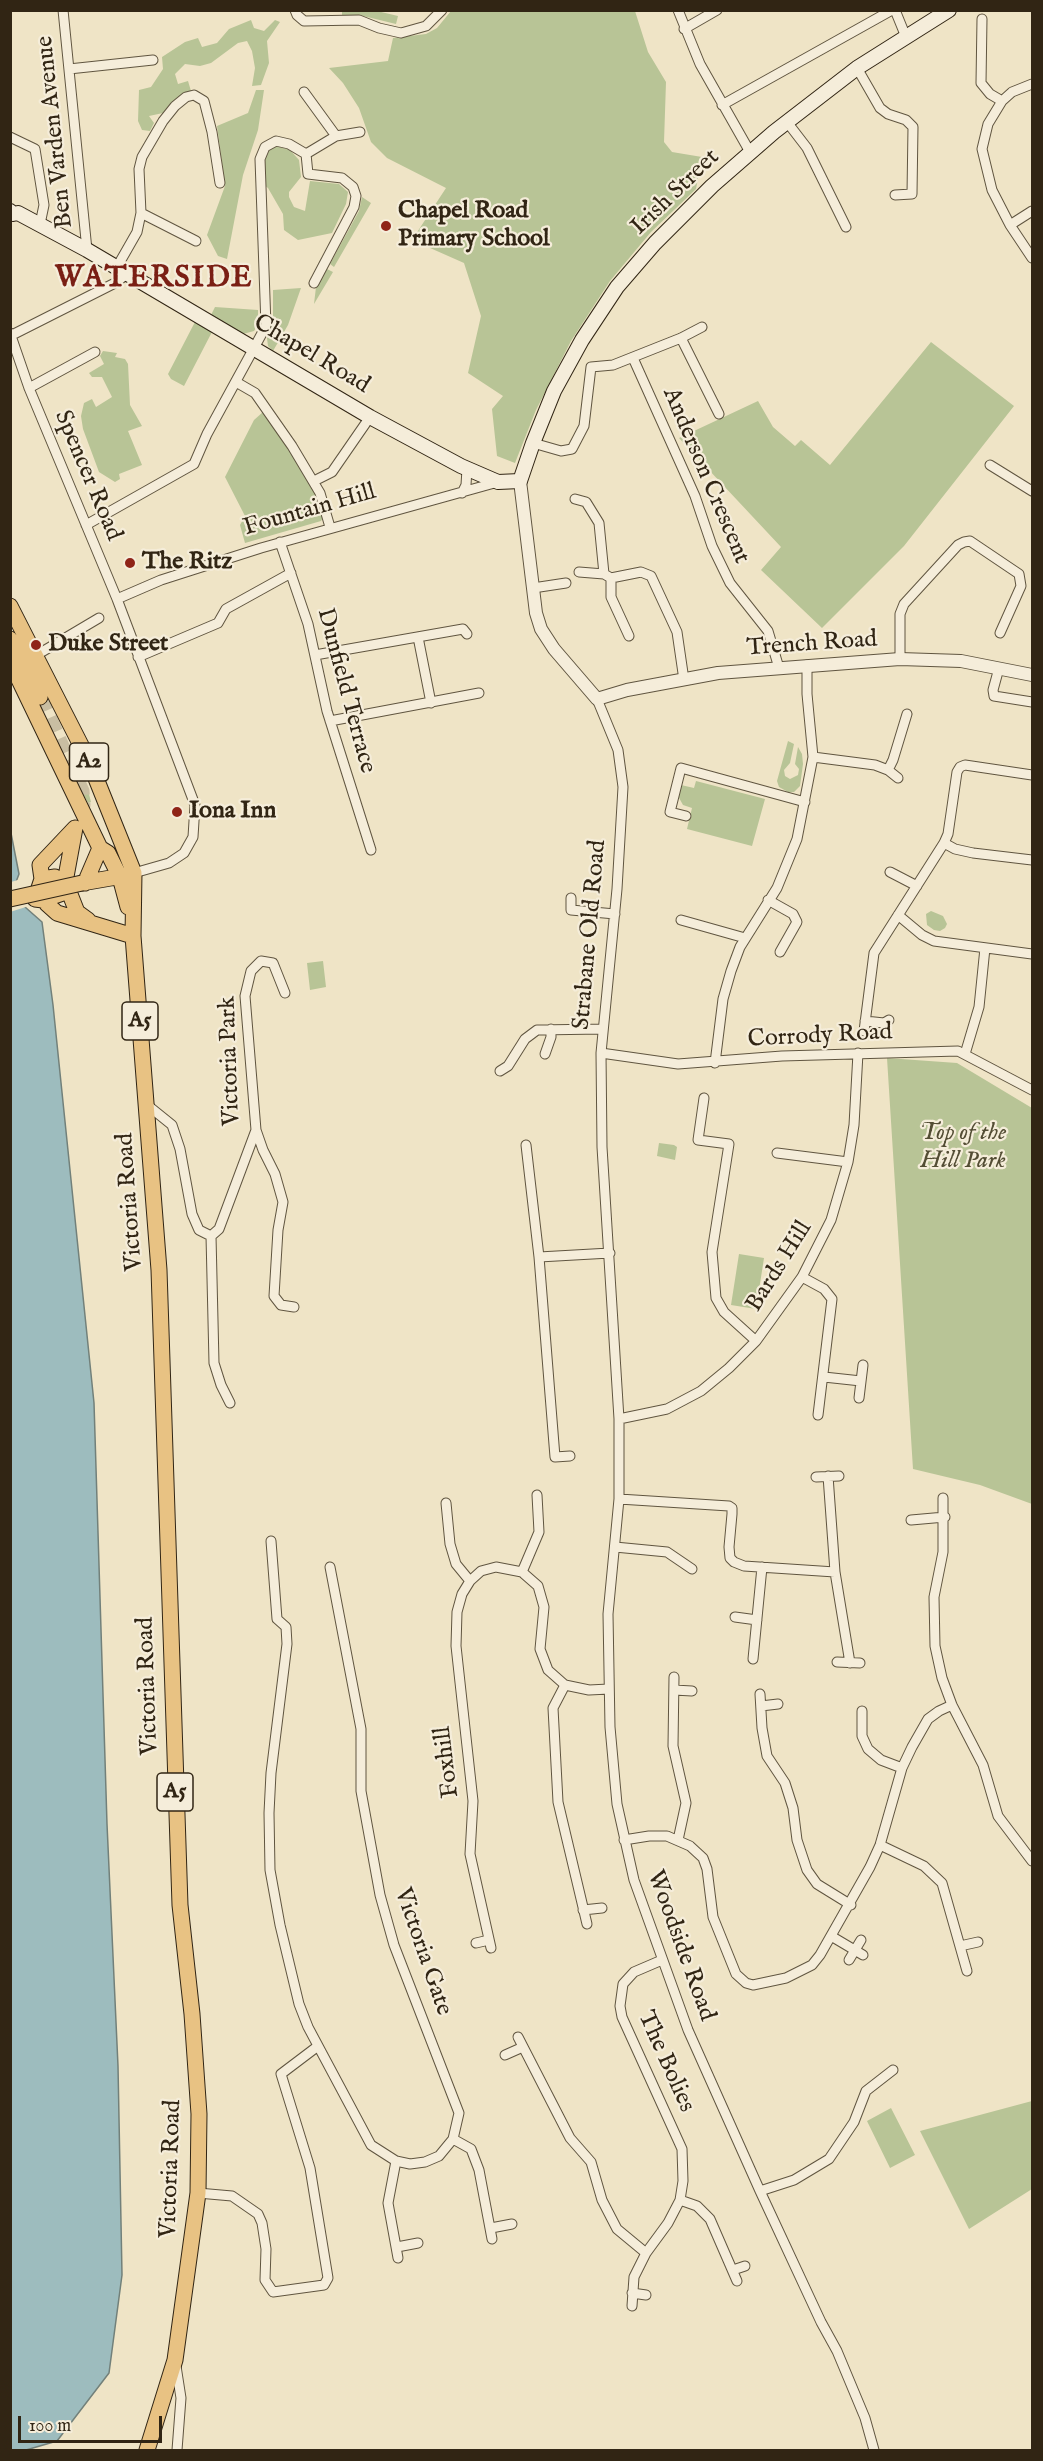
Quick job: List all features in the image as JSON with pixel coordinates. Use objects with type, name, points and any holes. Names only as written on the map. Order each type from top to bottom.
[{"type":"highway","name":"A2","points":[[10,606],[89,761],[127,875]]},
{"type":"highway","name":"A2","points":[[10,626],[15,657],[40,697]]},
{"type":"highway","name":"A2","points":[[10,639],[15,657],[100,848],[108,853],[127,875]]},
{"type":"highway","points":[[42,879],[40,865],[76,826],[65,872],[66,884],[77,912],[93,924]]},
{"type":"highway","points":[[84,883],[100,848]]},
{"type":"highway","points":[[10,899],[127,875]]},
{"type":"highway","name":"Victoria Road","points":[[127,875],[159,1270],[180,1905],[192,2014],[199,2114],[198,2193],[175,2360],[147,2451]]},
{"type":"highway","points":[[55,877],[66,884],[63,893],[44,900],[23,898],[42,879],[55,877]]},
{"type":"highway","points":[[44,900],[57,913],[133,936]]},
{"type":"main road","name":"Irish Street","points":[[520,481],[554,391],[582,340],[617,287],[681,215],[750,152],[857,68],[949,10]]},
{"type":"main road","name":"Chapel Road","points":[[11,213],[18,213],[87,250],[370,417],[467,469],[498,482]]},
{"type":"main road","name":"Fountain Hill","points":[[498,482],[520,481]]},
{"type":"street","name":"Ben Varden Avenue","points":[[63,10],[87,250]]},
{"type":"street","points":[[295,10],[304,21],[358,20],[401,33],[426,26],[442,10]]},
{"type":"street","points":[[678,10],[684,29],[722,105],[750,152]]},
{"type":"street","points":[[684,29],[717,10]]},
{"type":"street","points":[[722,105],[893,10],[906,37]]},
{"type":"street","points":[[982,19],[981,83],[990,94],[1002,101]]},
{"type":"street","points":[[69,69],[153,60]]},
{"type":"street","points":[[857,68],[880,108],[888,114],[906,120],[913,127],[912,194],[895,195]]},
{"type":"street","points":[[1032,84],[1012,92],[1002,101],[988,124],[982,149],[992,190],[1010,225],[1032,258]]},
{"type":"street","points":[[304,92],[336,136]]},
{"type":"street","points":[[11,334],[115,283],[137,232],[141,213],[139,169],[142,157],[163,121],[175,106],[194,94],[204,101],[212,132],[220,183]]},
{"type":"street","points":[[787,122],[807,148],[846,227]]},
{"type":"street","points":[[306,154],[336,136],[360,132]]},
{"type":"street","points":[[10,137],[35,148],[44,205],[40,225]]},
{"type":"street","points":[[86,525],[194,464],[207,434],[266,326],[260,159],[265,147],[276,141],[289,144],[306,154]]},
{"type":"street","points":[[306,154],[308,174],[342,178],[352,187],[356,196],[354,207],[314,283]]},
{"type":"street","points":[[1010,225],[1032,211]]},
{"type":"street","points":[[141,213],[196,241]]},
{"type":"street","points":[[533,443],[561,452],[572,449],[584,426],[591,367],[613,365],[633,358],[681,339],[702,327]]},
{"type":"street","name":"Spencer Road","points":[[11,334],[29,388],[117,599],[195,805],[196,821],[193,837],[184,853],[169,863],[127,875]]},
{"type":"street","points":[[681,339],[719,414]]},
{"type":"street","points":[[29,388],[95,352]]},
{"type":"street","name":"Anderson Crescent","points":[[633,358],[691,487],[712,546],[730,584],[768,631],[779,668]]},
{"type":"street","points":[[236,382],[255,393],[314,481],[328,515],[330,527]]},
{"type":"street","points":[[314,481],[332,472],[370,417]]},
{"type":"street","points":[[990,465],[1032,491]]},
{"type":"street","points":[[462,493],[466,485],[467,469]]},
{"type":"street","name":"Strabane Old Road","points":[[520,481],[536,613],[541,629],[554,649],[597,699],[608,720],[618,750],[623,787],[615,914],[601,1053],[602,1147],[619,1419]]},
{"type":"street","name":"Fountain Hill","points":[[117,599],[161,580],[280,542],[498,482]]},
{"type":"street","points":[[575,499],[586,502],[599,523],[611,597],[629,636]]},
{"type":"street","points":[[900,660],[900,614],[904,604],[958,545],[964,542],[970,541],[1019,574],[1021,586],[1000,633]]},
{"type":"street","name":"Dunfield Terrace","points":[[280,542],[308,624],[330,721],[371,850]]},
{"type":"street","points":[[579,572],[608,576],[641,572],[651,576],[677,632],[684,680]]},
{"type":"street","points":[[138,657],[218,622],[226,609],[291,573]]},
{"type":"street","points":[[533,588],[566,583]]},
{"type":"street","points":[[35,656],[99,618]]},
{"type":"street","points":[[315,655],[463,629],[467,634]]},
{"type":"street","points":[[418,637],[431,703]]},
{"type":"street","name":"Trench Road","points":[[597,699],[627,690],[718,673],[900,660],[961,661],[1032,675]]},
{"type":"street","points":[[716,1063],[723,999],[731,971],[745,938],[790,859],[805,802],[813,757],[807,694],[807,666]]},
{"type":"street","points":[[999,668],[993,690],[994,696],[1032,702]]},
{"type":"street","points":[[330,721],[479,693]]},
{"type":"street","points":[[888,770],[907,714]]},
{"type":"street","points":[[813,757],[866,763],[888,770],[898,778]]},
{"type":"street","points":[[864,1031],[874,953],[944,843],[948,834],[957,772],[960,767],[964,765],[1032,775]]},
{"type":"street","points":[[686,816],[670,812],[681,768],[805,802]]},
{"type":"street","points":[[944,843],[955,849],[973,853],[1032,860]]},
{"type":"street","points":[[890,872],[917,886]]},
{"type":"street","points":[[571,898],[571,910],[615,914]]},
{"type":"street","points":[[768,900],[793,914],[797,922],[780,952]]},
{"type":"street","points":[[898,915],[934,941],[1032,954]]},
{"type":"street","points":[[681,920],[745,938]]},
{"type":"street","points":[[965,1054],[979,1007],[986,948]]},
{"type":"street","name":"Victoria Park","points":[[211,1236],[219,1229],[256,1130],[245,996],[251,972],[261,962],[273,963],[285,993]]},
{"type":"street","points":[[865,1021],[884,1023],[889,1020]]},
{"type":"street","points":[[545,1054],[552,1029]]},
{"type":"street","points":[[500,1071],[508,1066],[525,1039],[537,1030],[602,1029]]},
{"type":"street","name":"Corrody Road","points":[[601,1053],[678,1064],[716,1063],[782,1056],[958,1052],[1032,1089]]},
{"type":"street","name":"Bards Hill","points":[[619,1419],[667,1410],[701,1391],[729,1368],[756,1341],[802,1277],[831,1220],[848,1162],[854,1125],[858,1053]]},
{"type":"street","points":[[704,1098],[698,1140],[729,1144],[712,1252],[716,1298],[724,1312],[756,1341]]},
{"type":"street","points":[[146,1104],[172,1125],[180,1149],[192,1214],[199,1230],[211,1236],[214,1363],[230,1403]]},
{"type":"street","points":[[256,1130],[262,1150],[275,1174],[283,1202],[278,1230],[274,1296],[281,1305],[294,1307]]},
{"type":"street","points":[[526,1145],[539,1257],[555,1456],[570,1456]]},
{"type":"street","points":[[777,1153],[848,1162]]},
{"type":"street","points":[[539,1257],[610,1253]]},
{"type":"street","points":[[802,1277],[824,1289],[832,1299],[818,1415]]},
{"type":"street","points":[[859,1398],[863,1365]]},
{"type":"street","points":[[824,1377],[861,1382]]},
{"type":"street","name":"Woodside Road","points":[[619,1419],[619,1499],[608,1614],[613,1766],[624,1840],[634,1880],[688,2030],[760,2191],[821,2322],[837,2351],[865,2418],[874,2451]]},
{"type":"street","points":[[828,1476],[835,1572],[855,1663],[837,1662]]},
{"type":"street","points":[[816,1477],[839,1476]]},
{"type":"street","points":[[522,1572],[539,1532],[537,1495]]},
{"type":"street","points":[[943,1498],[945,1517],[943,1552],[934,1597],[935,1646],[942,1678],[952,1706],[983,1764],[998,1816],[1032,1861]]},
{"type":"street","points":[[619,1499],[729,1506],[732,1508],[730,1558],[744,1566],[835,1572]]},
{"type":"street","points":[[446,1503],[450,1544],[456,1563],[471,1581],[481,1571],[496,1567],[522,1572],[538,1586],[544,1607],[540,1649],[548,1670],[565,1685],[589,1690],[609,1689]]},
{"type":"street","points":[[911,1520],[945,1517]]},
{"type":"street","points":[[271,1541],[277,1620],[286,1628],[287,1644],[271,1773],[270,1870],[280,1925],[299,2004],[318,2046],[371,2145],[396,2161],[410,2164],[425,2162],[439,2156],[453,2139],[471,2149],[478,2170],[492,2239]]},
{"type":"street","points":[[615,1547],[667,1552],[692,1569]]},
{"type":"street","name":"Victoria Gate","points":[[330,1567],[361,1729],[361,1791],[380,1895],[394,1945],[459,2113],[453,2139]]},
{"type":"street","points":[[753,1659],[762,1567]]},
{"type":"street","name":"Foxhill","points":[[471,1581],[462,1594],[457,1612],[456,1646],[473,1801],[470,1854],[490,1944],[476,1943]]},
{"type":"street","points":[[735,1617],[757,1620]]},
{"type":"street","points":[[674,1677],[673,1746],[686,1803],[678,1840]]},
{"type":"street","points":[[565,1685],[553,1708],[558,1802],[587,1924]]},
{"type":"street","points":[[674,1690],[692,1691]]},
{"type":"street","points":[[760,1694],[762,1728],[768,1756],[785,1783],[797,1840],[807,1870],[817,1884],[851,1905]]},
{"type":"street","points":[[761,1706],[778,1704]]},
{"type":"street","points":[[624,1840],[667,1836],[690,1846],[703,1858],[707,1869],[713,1917],[736,1974],[746,1983],[753,1985],[786,1978],[812,1965],[851,1905],[879,1845],[902,1768],[928,1719],[952,1706]]},
{"type":"street","points":[[859,1715],[862,1736],[868,1749],[880,1760],[902,1768]]},
{"type":"street","points":[[879,1845],[924,1866],[942,1883],[967,1971]]},
{"type":"street","points":[[583,1910],[602,1908]]},
{"type":"street","points":[[831,1936],[859,1953]]},
{"type":"street","points":[[849,1960],[859,1953],[861,1940]]},
{"type":"street","points":[[960,1946],[978,1942]]},
{"type":"street","name":"The Bolies","points":[[632,2306],[634,2277],[646,2253],[668,2223],[680,2200],[683,2181],[682,2149],[622,2017],[620,2006],[623,1984],[634,1972],[662,1960]]},
{"type":"street","points":[[518,2037],[570,2138],[591,2162],[602,2200],[617,2229],[646,2253]]},
{"type":"street","points":[[198,2193],[232,2196],[258,2214],[262,2223],[266,2249],[265,2280],[273,2292],[324,2285],[328,2278],[310,2168],[281,2074],[318,2046]]},
{"type":"street","points":[[505,2055],[523,2048]]},
{"type":"street","points":[[760,2191],[794,2180],[829,2159],[854,2122],[866,2091],[893,2070]]},
{"type":"street","points":[[396,2161],[388,2202],[398,2258]]},
{"type":"street","points":[[680,2200],[696,2206],[710,2219],[737,2280]]},
{"type":"street","points":[[491,2228],[512,2224]]},
{"type":"street","points":[[397,2247],[418,2243]]},
{"type":"street","points":[[733,2270],[745,2266]]},
{"type":"street","points":[[632,2293],[646,2295]]},
{"type":"street","points":[[175,2360],[181,2398],[177,2451]]},
{"type":"green space","points":[[342,11],[377,11],[398,16],[396,24],[359,15],[342,16]]},
{"type":"green space","points":[[451,11],[635,11],[648,52],[666,82],[664,142],[672,152],[702,157],[696,189],[651,232],[610,281],[571,341],[536,410],[515,463],[497,456],[492,409],[503,396],[468,373],[481,316],[464,263],[412,240],[446,188],[387,158],[371,142],[359,108],[343,83],[329,68],[388,61],[393,38],[426,34],[437,28]]},
{"type":"green space","points":[[251,20],[254,28],[264,31],[275,20],[280,22],[267,41],[269,63],[261,85],[252,86],[255,68],[252,51],[247,41],[238,43],[211,63],[200,66],[185,64],[175,74],[178,84],[188,81],[191,91],[163,113],[149,116],[154,123],[150,131],[142,130],[138,121],[139,90],[151,87],[163,69],[162,57],[185,42],[198,38],[202,47],[217,43],[229,29]]},
{"type":"green space","points":[[256,90],[264,90],[258,130],[243,175],[227,259],[218,256],[207,235],[225,186],[217,126],[248,113]]},
{"type":"green space","points":[[276,146],[290,150],[299,160],[301,177],[289,192],[294,207],[305,211],[310,181],[339,184],[348,192],[346,204],[332,233],[298,240],[284,230],[283,214],[264,185],[264,160],[270,149]]},
{"type":"green space","points":[[362,197],[371,203],[334,267],[330,264],[359,211]]},
{"type":"green space","points":[[327,269],[333,272],[314,304],[316,287]]},
{"type":"green space","points":[[301,288],[288,325],[273,351],[268,346],[267,338],[273,318],[273,290]]},
{"type":"green space","points":[[215,307],[258,310],[258,325],[254,331],[243,334],[211,315]]},
{"type":"green space","points":[[196,320],[213,330],[184,386],[171,379],[168,374]]},
{"type":"green space","points":[[931,342],[1014,406],[904,546],[822,628],[761,570],[781,547],[679,438],[758,401],[773,427],[795,446],[801,440],[830,465]]},
{"type":"green space","points":[[103,351],[117,353],[115,357],[125,359],[128,364],[130,405],[142,426],[128,431],[142,465],[119,474],[120,479],[115,482],[99,472],[83,429],[81,416],[84,403],[92,399],[96,407],[112,397],[102,377],[92,377],[89,373],[104,364],[100,356]]},
{"type":"green space","points":[[263,412],[307,477],[326,513],[321,521],[245,543],[240,525],[245,516],[225,477],[254,420]]},
{"type":"green space","points":[[788,741],[794,744],[790,763],[784,770],[785,776],[790,779],[798,775],[799,769],[795,764],[798,747],[802,754],[800,786],[794,792],[788,792],[779,787],[777,781]]},
{"type":"green space","points":[[80,760],[91,802],[88,803],[68,767]]},
{"type":"green space","points":[[696,781],[765,799],[752,846],[687,829],[692,808],[683,805],[678,796],[681,785],[694,788]]},
{"type":"green space","points":[[931,911],[943,916],[947,924],[945,928],[940,931],[934,930],[927,925],[926,914]]},
{"type":"green space","points":[[323,961],[326,987],[310,990],[307,963]]},
{"type":"green space","name":"Top of the Hill Park","points":[[887,1058],[957,1063],[1032,1108],[1032,1504],[980,1485],[913,1469]]},
{"type":"green space","points":[[659,1143],[677,1147],[675,1160],[657,1156]]},
{"type":"green space","points":[[739,1254],[764,1258],[756,1309],[731,1305]]},
{"type":"green space","points":[[1032,2101],[1032,2189],[969,2229],[920,2131]]},
{"type":"green space","points":[[891,2108],[915,2155],[890,2168],[867,2121]]},
{"type":"water","points":[[10,828],[19,874],[16,882],[25,907],[42,922],[53,1005],[94,1403],[107,1824],[118,2066],[122,2275],[109,2373],[57,2441],[26,2450],[10,2450]]},
{"type":"pier","points":[[21,879],[20,882],[29,906],[10,912],[11,882]]},
{"type":"tunnel","points":[[40,697],[82,791],[83,805],[80,813]]},
{"type":"place","name":"Chapel Road Primary School","points":[[386,226]]},
{"type":"place","name":"The Ritz","points":[[130,563]]},
{"type":"place","name":"Duke Street","points":[[36,645]]},
{"type":"place","name":"Iona Inn","points":[[177,812]]},
{"type":"district","name":"WATERSIDE","points":[[154,280]]}]
